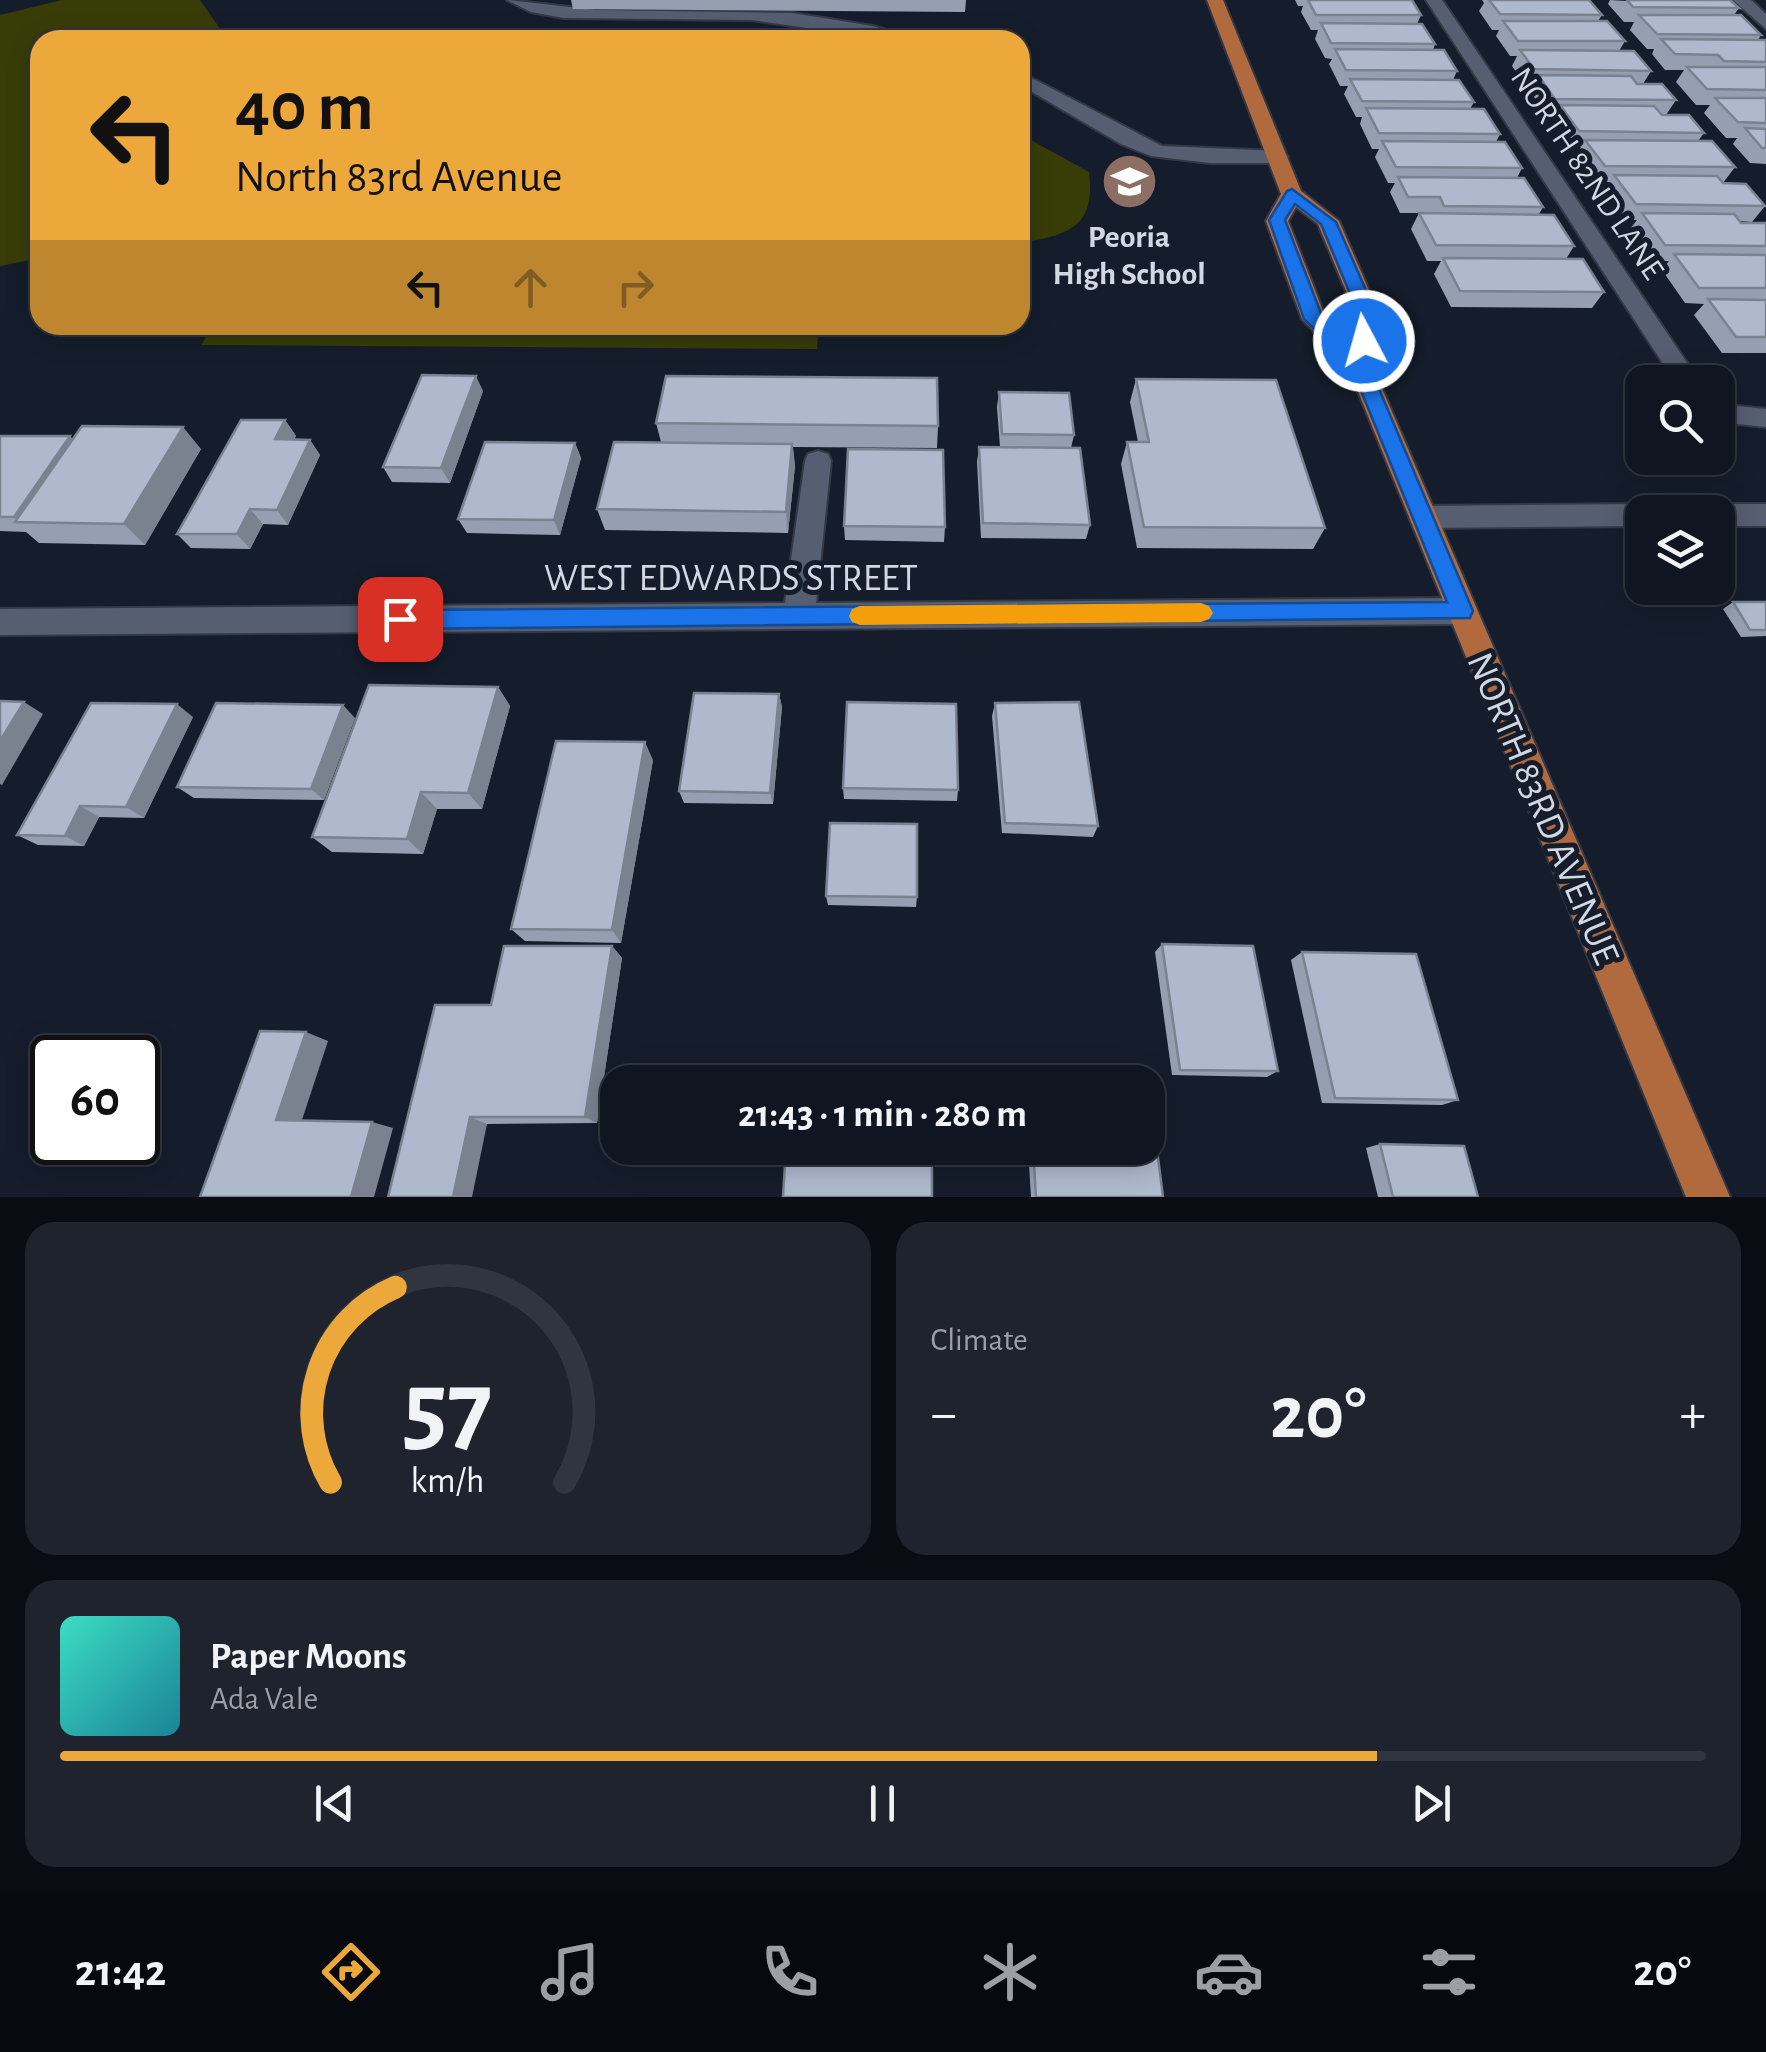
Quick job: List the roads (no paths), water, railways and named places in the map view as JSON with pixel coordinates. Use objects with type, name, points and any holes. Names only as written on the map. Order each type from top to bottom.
[{"type":"main road","points":[[1215,0],[1292,194],[1328,222],[1370,320],[1359,363]]},
{"type":"main road","name":"NORTH 83RD AVENUE","points":[[1292,194],[1277,220],[1314,319],[1359,363],[1708,1197]]},
{"type":"street","points":[[515,0],[560,13],[750,15],[858,30]]},
{"type":"street","name":"NORTH 82ND LANE","points":[[1434,0],[1677,365]]},
{"type":"street","points":[[1741,0],[1766,24]]},
{"type":"street","points":[[1030,82],[1060,96],[1144,147],[1166,154],[1278,157]]},
{"type":"street","points":[[1735,415],[1766,418]]},
{"type":"street","points":[[799,616],[818,461]]},
{"type":"street","points":[[1735,515],[1766,514]]},
{"type":"street","points":[[1423,517],[1625,515]]},
{"type":"street","name":"WEST EDWARDS STREET","points":[[0,622],[1462,611]]},
{"type":"place","name":"Peoria High School","points":[[1129,182]]}]
